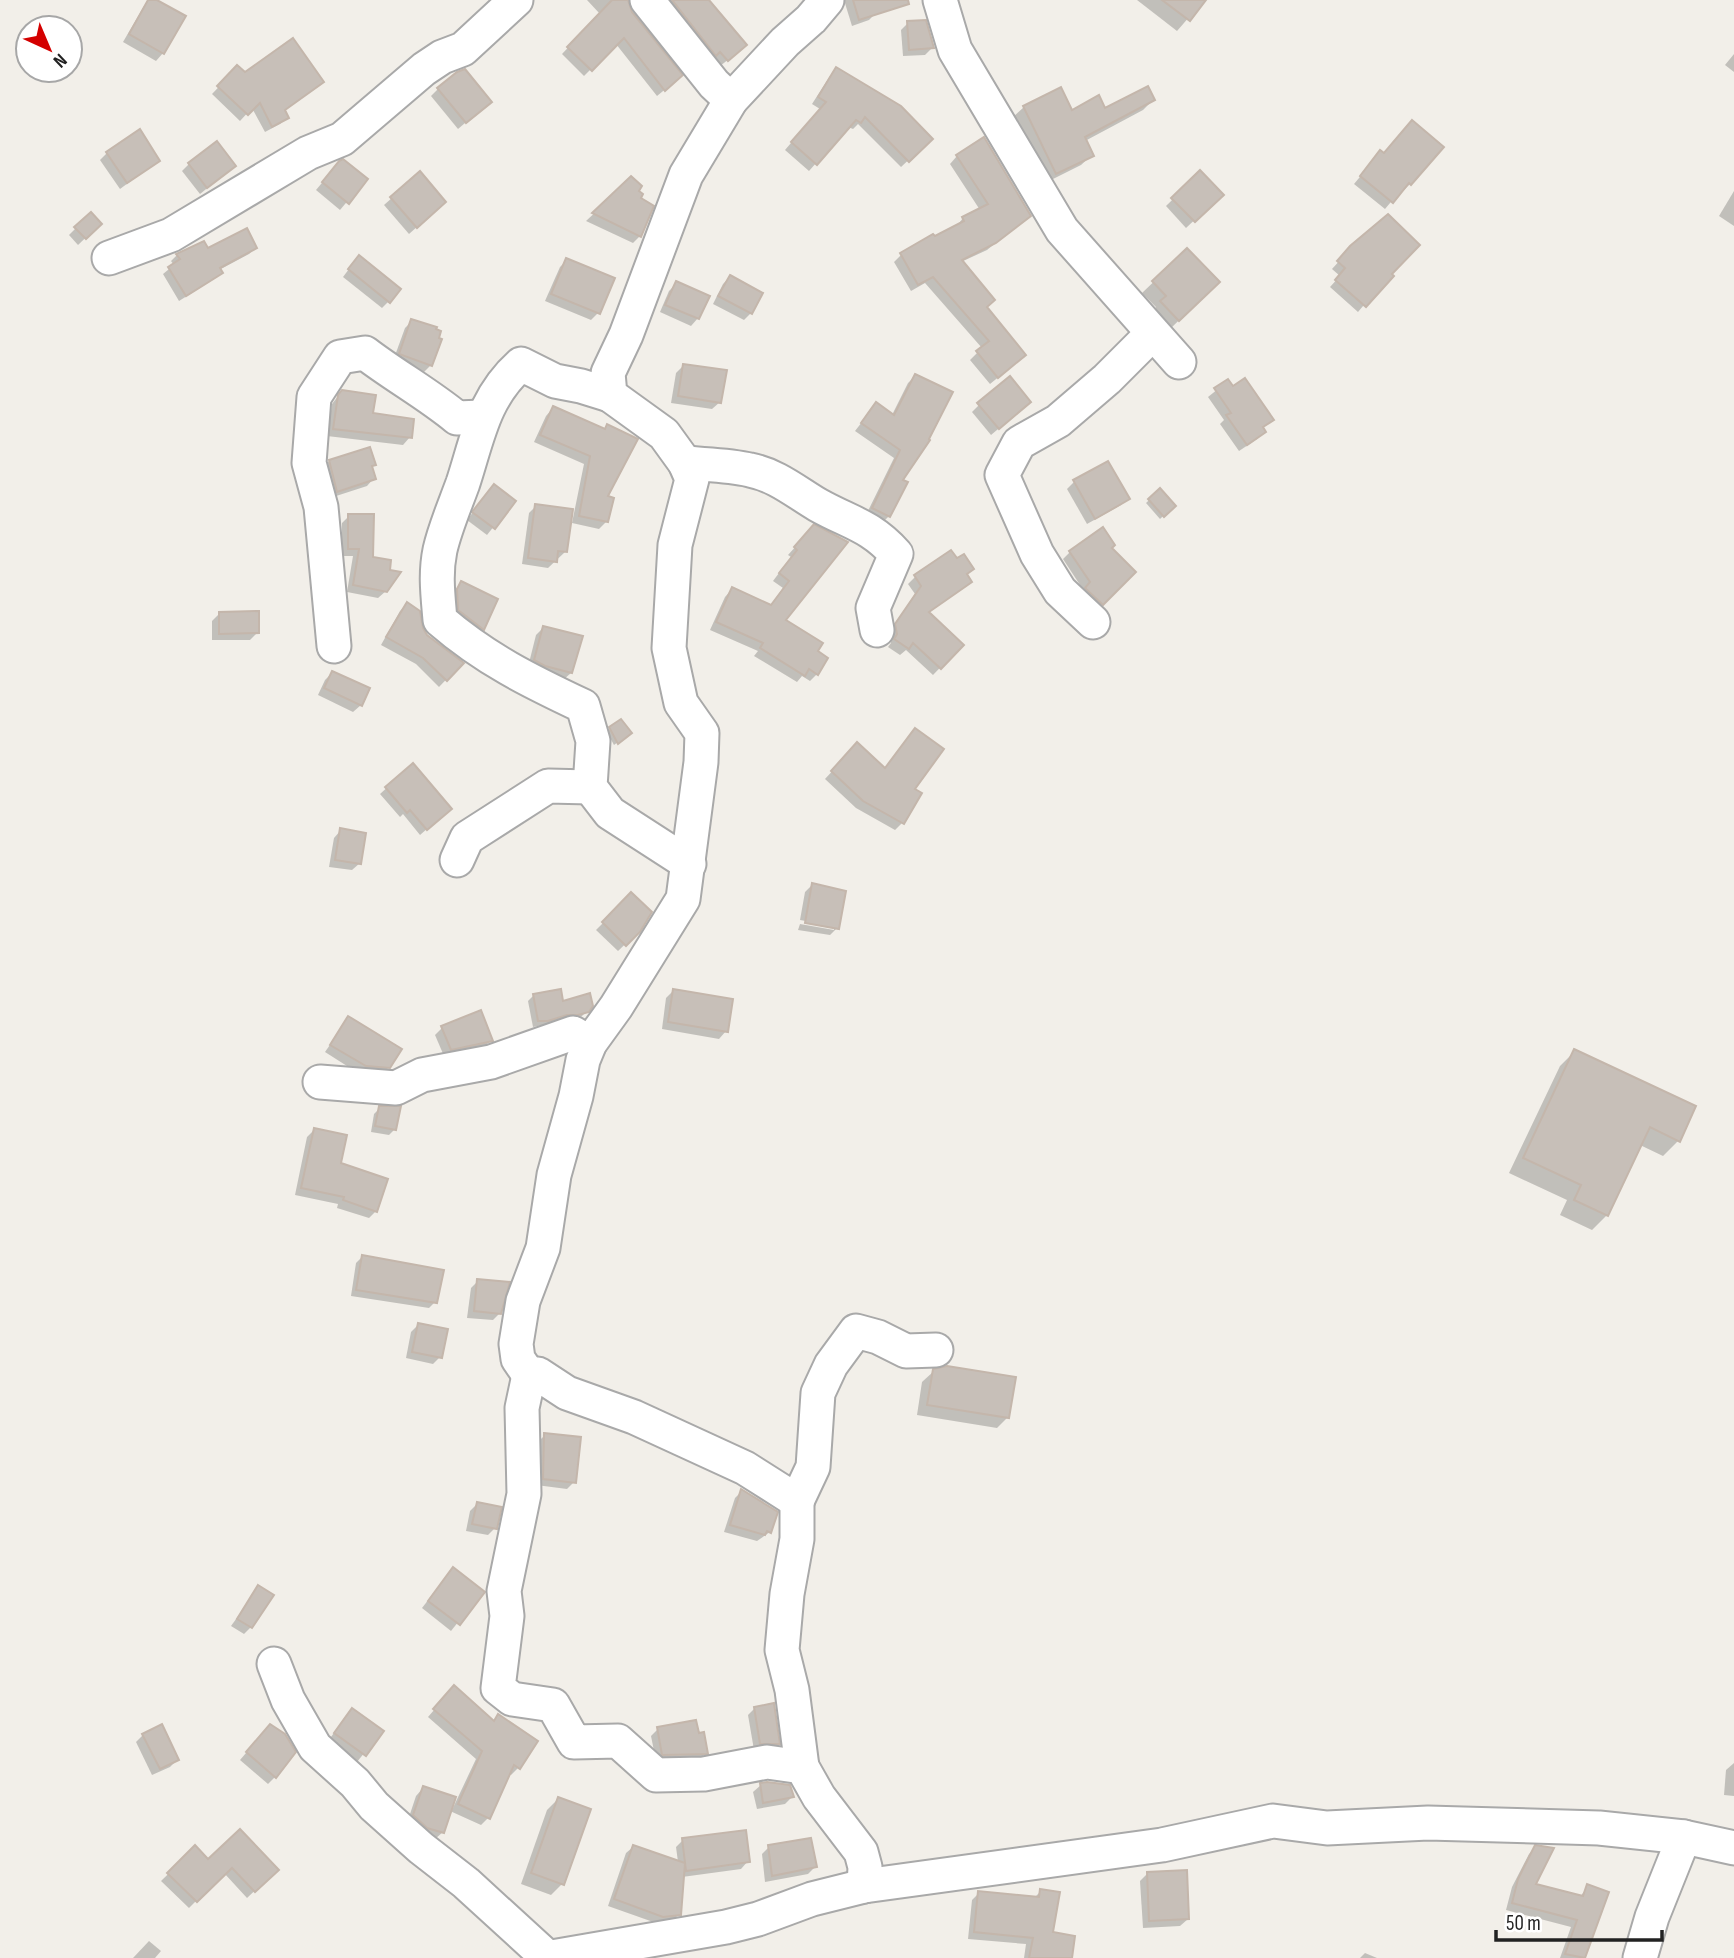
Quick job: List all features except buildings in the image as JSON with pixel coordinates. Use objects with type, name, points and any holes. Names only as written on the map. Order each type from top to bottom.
[{"type":"street","points":[[109,258],[171,235],[308,153],[342,139],[424,69],[442,57],[463,49],[516,0]]},
{"type":"street","points":[[647,0],[714,84],[731,100]]},
{"type":"street","points":[[610,396],[608,373],[626,335],[686,175],[731,100],[827,0]]},
{"type":"street","points":[[940,0],[955,50],[1062,230],[1179,362]]},
{"type":"street","points":[[1093,622],[1060,591],[1037,554],[1002,475],[1019,443],[1058,421],[1107,379],[1152,334]]},
{"type":"street","points":[[334,646],[321,507],[309,463],[314,397],[340,357],[365,353],[389,372],[430,396],[457,418],[482,417]]},
{"type":"street","points":[[689,864],[610,813],[590,787],[593,741],[583,705],[514,673],[468,644],[440,620],[436,589],[440,550],[472,456],[482,417],[504,379],[521,364],[555,381],[610,396],[664,434],[685,463],[692,479],[675,545],[669,648],[681,704],[702,733],[689,864],[682,899],[616,1007],[590,1043],[583,1059],[576,1096],[554,1175],[543,1248],[523,1301],[516,1344],[518,1359],[529,1374],[522,1408],[524,1494],[504,1591],[507,1616],[498,1688],[512,1699],[553,1705],[574,1742],[618,1741],[656,1775],[704,1774],[766,1762],[802,1767]]},
{"type":"street","points":[[685,463],[751,470],[777,479],[821,506],[857,522],[884,540],[896,554],[873,608],[877,630]]},
{"type":"street","points":[[457,860],[467,838],[548,786],[590,787]]},
{"type":"street","points":[[320,1082],[396,1088],[422,1075],[491,1062],[573,1033],[590,1043]]},
{"type":"street","points":[[864,1886],[865,1867],[861,1852],[819,1797],[802,1767],[796,1714],[782,1650],[787,1594],[797,1539],[797,1502],[813,1467],[818,1393],[831,1365],[856,1331],[878,1337],[906,1351],[936,1350]]},
{"type":"street","points":[[529,1374],[538,1374],[567,1393],[634,1417],[745,1468],[797,1502]]},
{"type":"street","points":[[274,1664],[288,1700],[315,1747],[355,1783],[374,1806],[466,1883],[547,1958],[726,1927],[758,1919],[812,1899],[864,1886],[1162,1845],[1273,1822],[1327,1828],[1428,1823],[1599,1828],[1684,1837],[1734,1848]]},
{"type":"street","points":[[1640,1958],[1652,1917],[1684,1837]]}]
